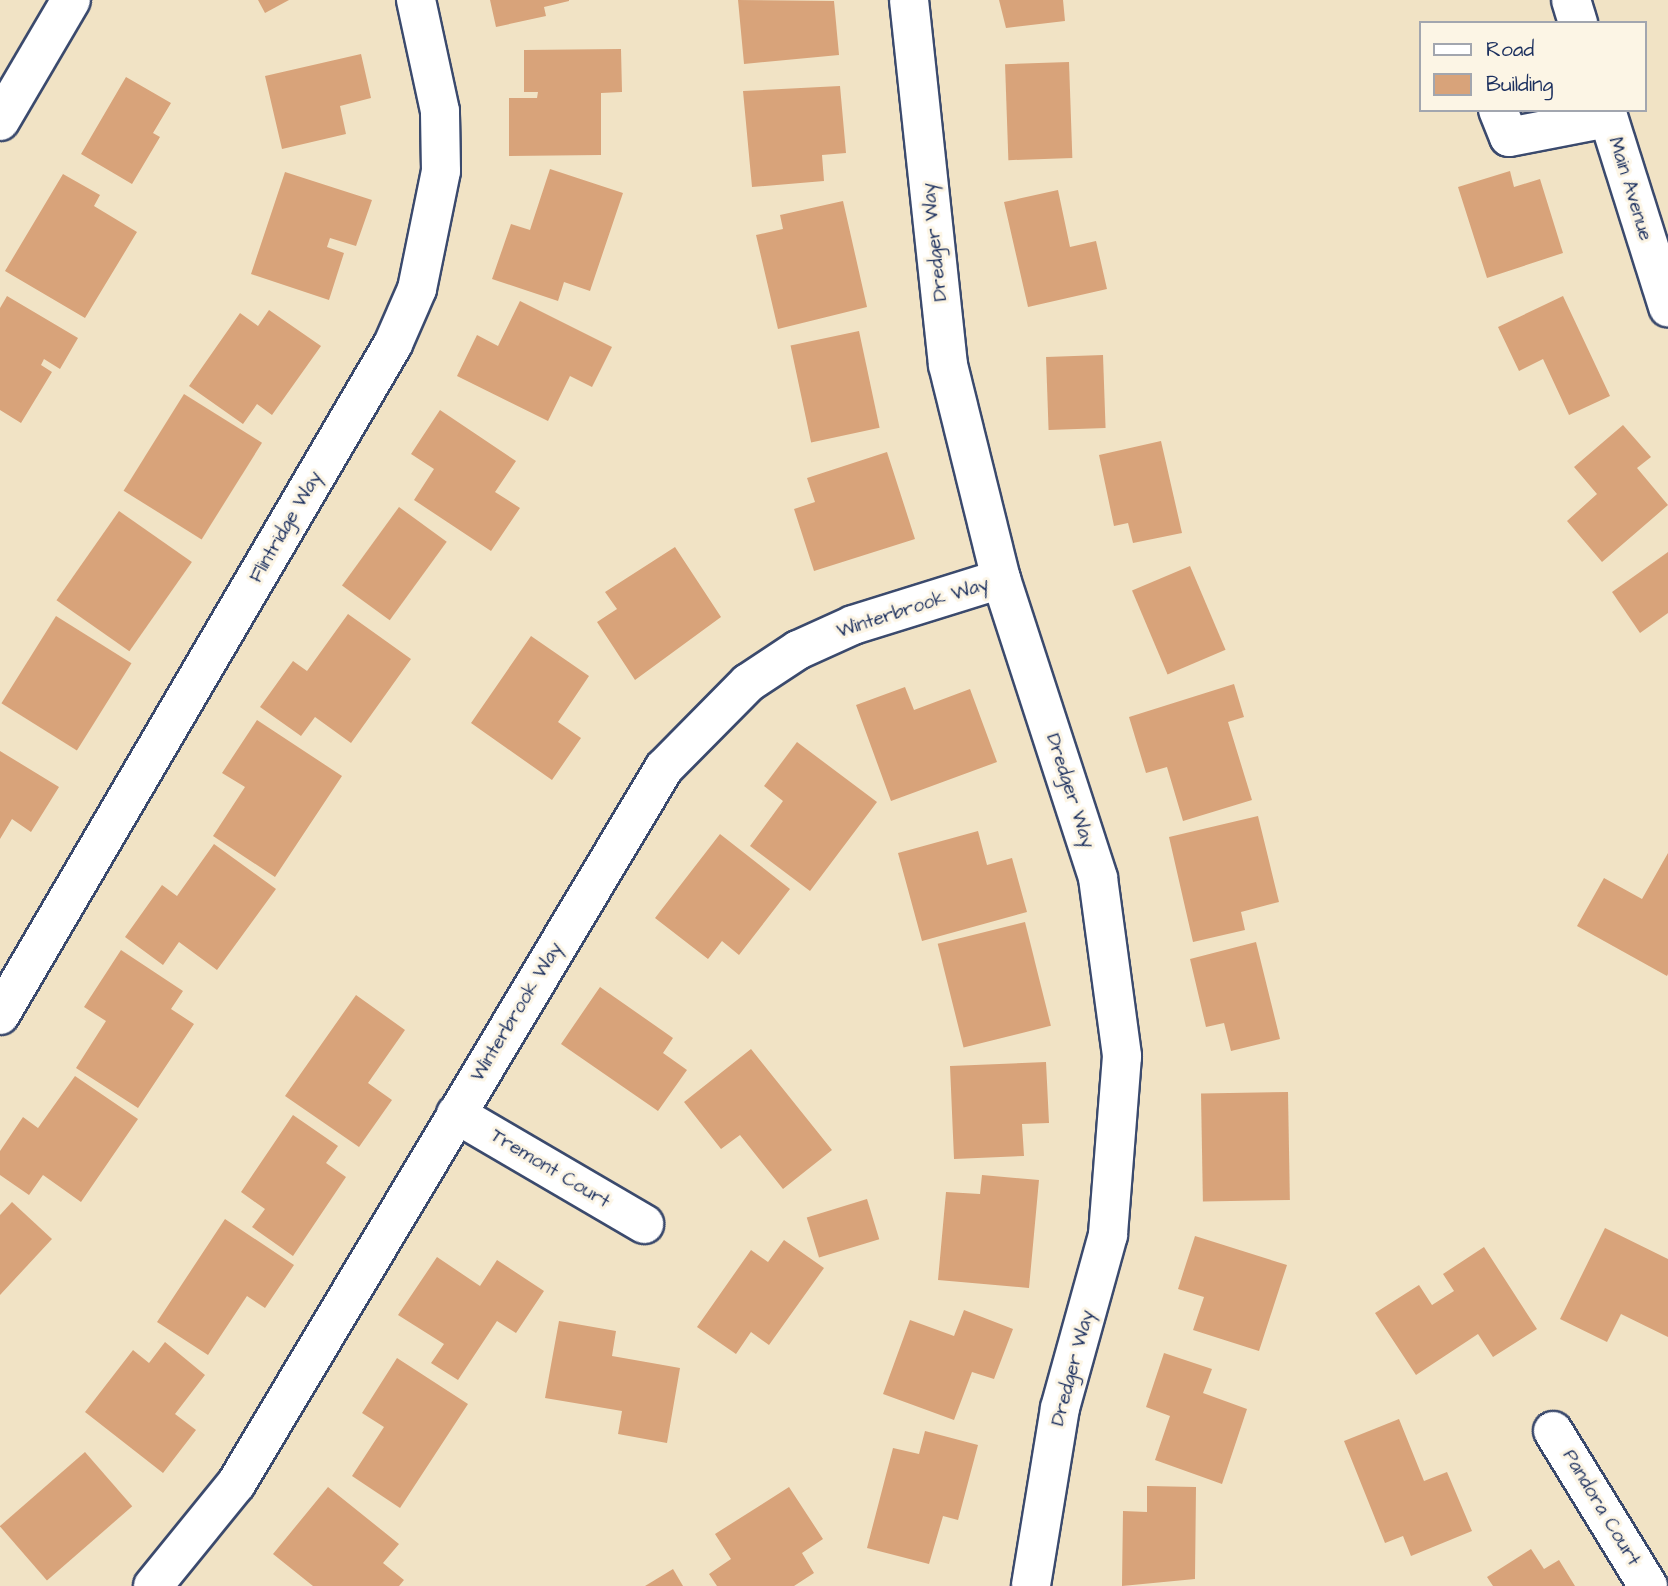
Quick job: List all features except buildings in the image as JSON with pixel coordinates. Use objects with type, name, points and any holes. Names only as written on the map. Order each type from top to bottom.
[{"type":"street","points":[[0,121],[71,0]]},
{"type":"street","name":"Flintridge Way","points":[[0,1015],[393,344],[417,289],[441,171],[440,111],[416,0]]},
{"type":"street","name":"Dredger Way","points":[[909,0],[948,365],[1001,579],[1098,878],[1122,1056],[1108,1236],[1060,1408],[1031,1586]]},
{"type":"street","points":[[1571,0],[1577,21]]},
{"type":"street","points":[[1499,112],[1509,137],[1607,114]]},
{"type":"street","name":"Main Avenue","points":[[1607,114],[1668,307]]},
{"type":"street","name":"Winterbrook Way","points":[[153,1586],[236,1484],[647,793],[703,723],[798,650],[853,625],[1001,579]]},
{"type":"street","name":"Tremont Court","points":[[456,1114],[644,1224]]},
{"type":"street","name":"Pandora Court","points":[[1553,1431],[1648,1586]]}]
